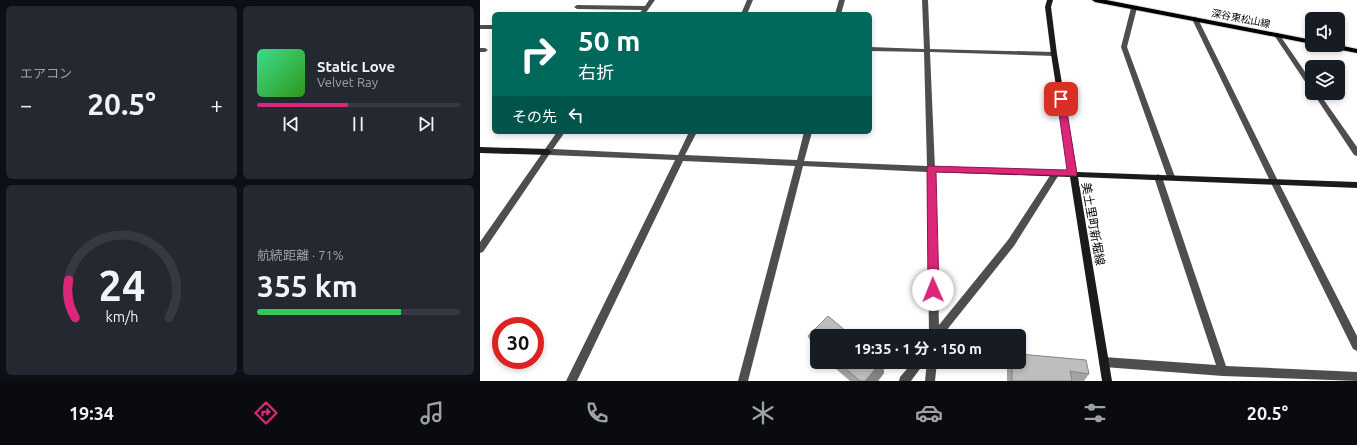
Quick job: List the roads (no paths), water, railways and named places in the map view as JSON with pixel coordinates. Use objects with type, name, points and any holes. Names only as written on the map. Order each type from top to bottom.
[{"type":"main road","name":"美土里町新堀線","points":[[1050,0],[1048,7],[1054,54],[1072,174],[1107,381]]},
{"type":"main road","name":"深谷東松山線","points":[[1095,0],[1305,41]]},
{"type":"main road","points":[[1345,49],[1357,51]]},
{"type":"main road","points":[[480,150],[548,152]]},
{"type":"main road","points":[[931,169],[1357,185]]},
{"type":"street","points":[[644,12],[652,0]]},
{"type":"street","points":[[745,12],[750,0]]},
{"type":"street","points":[[839,12],[842,0]]},
{"type":"street","points":[[925,0],[935,329]]},
{"type":"street","points":[[578,7],[647,8]]},
{"type":"street","points":[[1134,8],[1124,47],[1171,177]]},
{"type":"street","points":[[1196,19],[1274,181],[1357,346]]},
{"type":"street","points":[[480,27],[492,27]]},
{"type":"street","points":[[1277,35],[1305,77]]},
{"type":"street","points":[[872,49],[1054,54]]},
{"type":"street","points":[[1321,100],[1357,153]]},
{"type":"street","points":[[480,249],[561,134]]},
{"type":"street","points":[[571,381],[692,134]]},
{"type":"street","points":[[744,381],[807,134]]},
{"type":"street","points":[[548,152],[931,169]]},
{"type":"street","points":[[941,329],[1011,243],[1056,173]]},
{"type":"street","points":[[1158,177],[1223,371]]},
{"type":"street","points":[[1104,362],[1223,371],[1357,377]]},
{"type":"street","points":[[904,381],[914,369]]},
{"type":"street","points":[[930,381],[931,369]]}]
